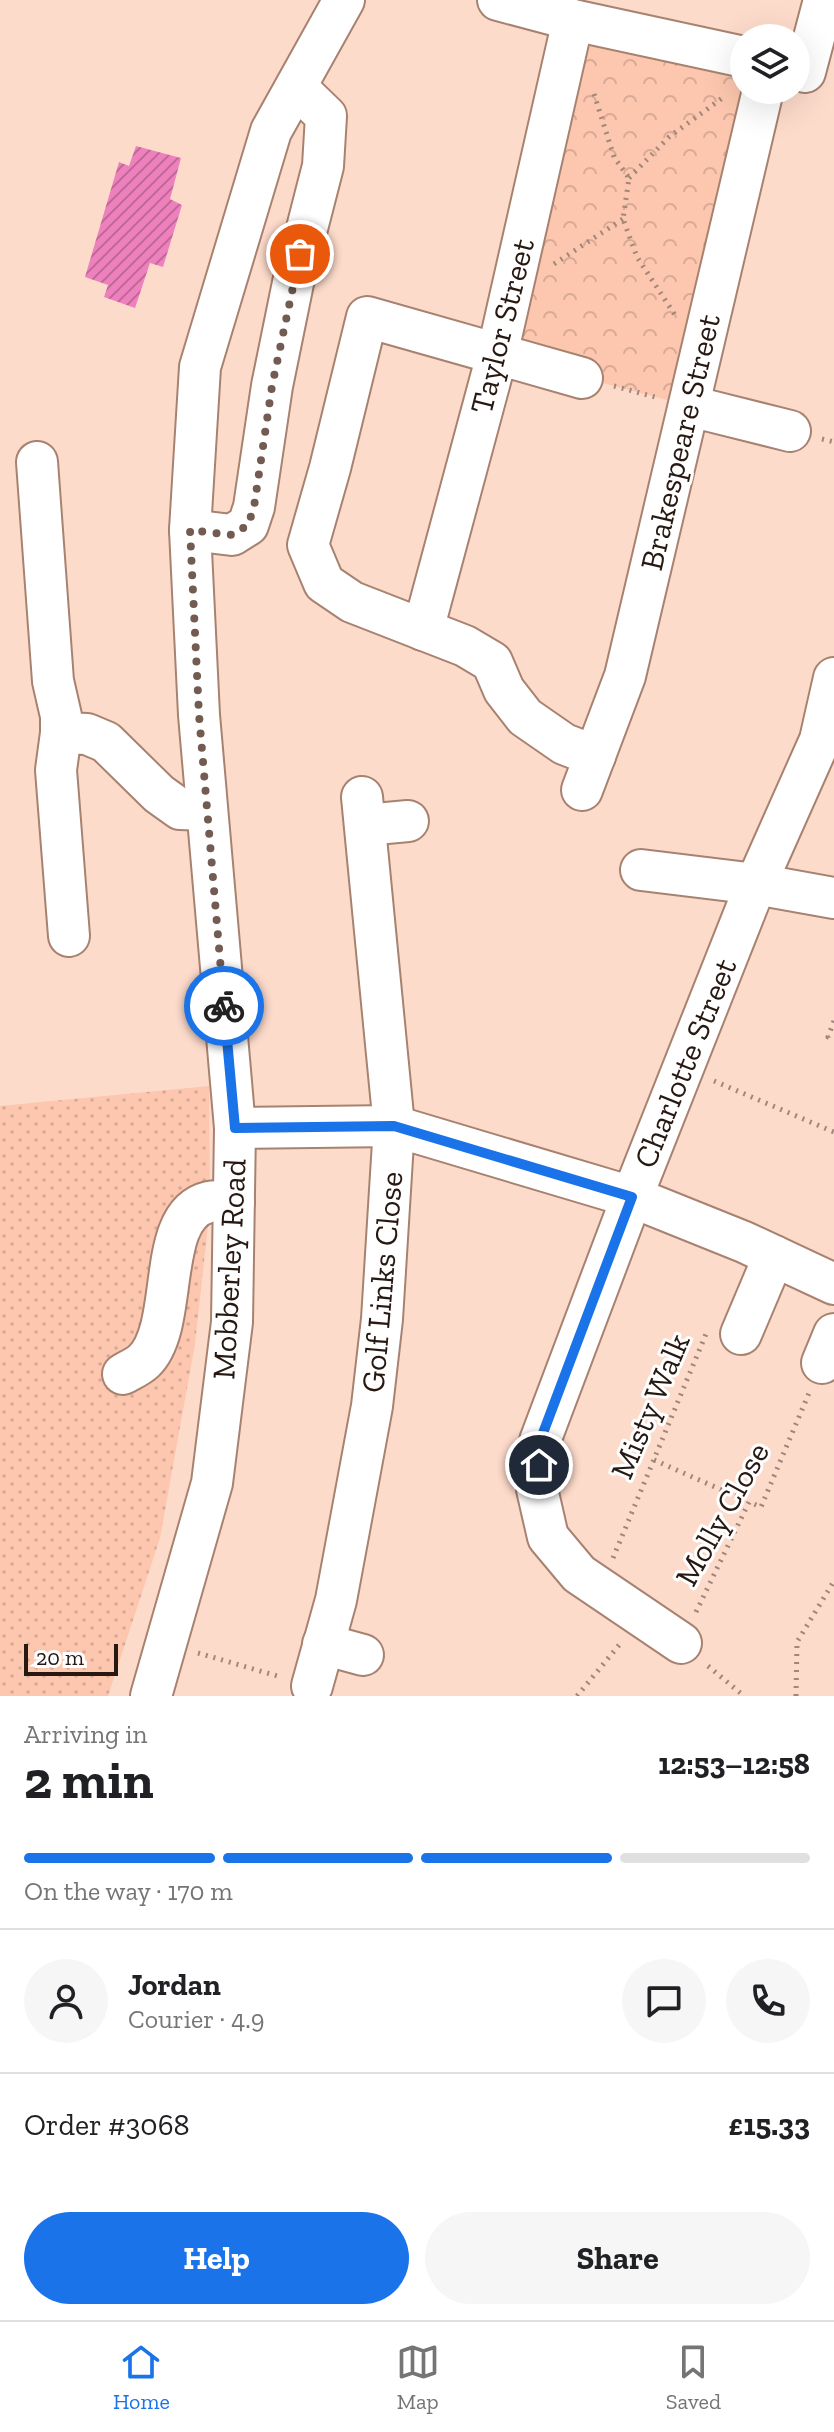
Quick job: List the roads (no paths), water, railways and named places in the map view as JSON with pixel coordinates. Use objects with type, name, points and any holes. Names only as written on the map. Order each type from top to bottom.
[{"type":"street","name":"Mobberley Road","points":[[151,1696],[212,1483],[232,1322],[235,1128],[199,715],[190,530],[200,367],[271,131],[344,0]]},
{"type":"street","points":[[498,0],[589,15],[730,72]]},
{"type":"street","points":[[812,74],[824,0]]},
{"type":"street","name":"Taylor Street","points":[[423,630],[511,293],[589,15]]},
{"type":"street","points":[[190,530],[232,535],[248,525],[254,507],[272,386],[293,283],[323,166],[326,116],[296,87]]},
{"type":"street","name":"Brakespeare Street","points":[[423,630],[465,646],[492,662],[504,690],[525,717],[564,744],[588,773],[625,676],[690,406],[742,104]]},
{"type":"street","points":[[423,630],[352,602],[324,583],[308,545],[367,317],[582,378]]},
{"type":"street","points":[[690,406],[790,431]]},
{"type":"street","points":[[37,462],[53,681],[61,716],[56,770],[69,936]]},
{"type":"street","name":"Charlotte Street","points":[[681,1643],[579,1574],[548,1537],[537,1489],[540,1441],[632,1197],[756,884],[820,740],[834,678]]},
{"type":"street","points":[[61,733],[87,734],[106,742],[159,794],[180,809],[207,810]]},
{"type":"street","name":"Golf Links Close","points":[[312,1686],[336,1600],[372,1406],[382,1319],[394,1126],[364,811],[408,821]]},
{"type":"street","points":[[641,870],[756,884],[834,898]]},
{"type":"street","points":[[235,1128],[394,1126],[632,1197],[834,1284]]},
{"type":"street","points":[[123,1374],[144,1361],[163,1326],[174,1246],[184,1221],[195,1208],[210,1202],[234,1202]]},
{"type":"street","points":[[725,1332],[774,1256]]},
{"type":"street","points":[[323,1644],[363,1655]]}]
